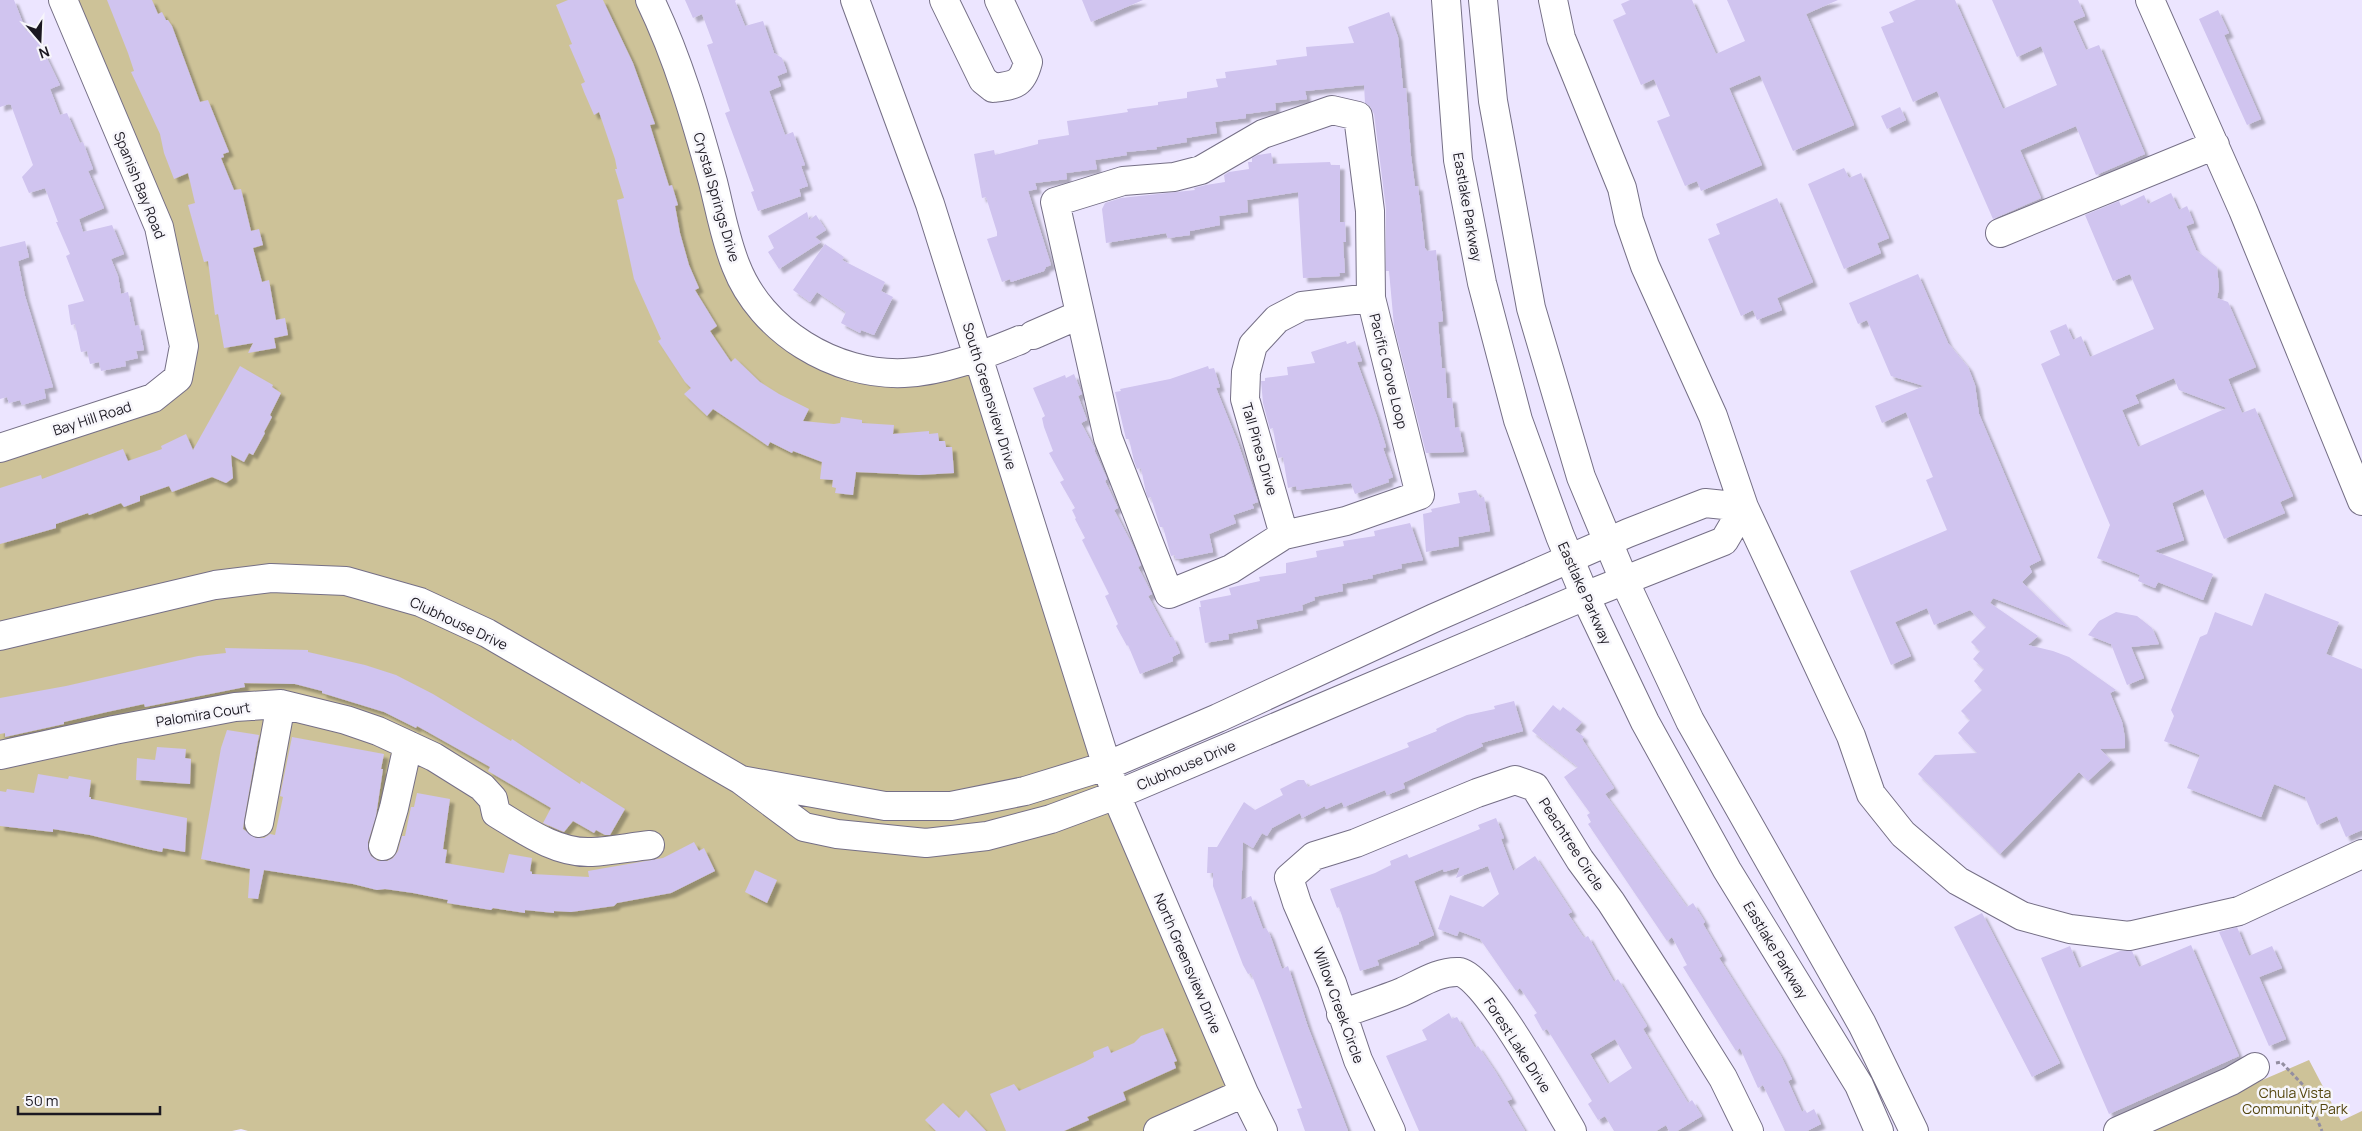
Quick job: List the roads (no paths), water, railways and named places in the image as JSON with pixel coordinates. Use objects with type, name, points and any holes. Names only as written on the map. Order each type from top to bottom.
[{"type":"street","name":"Spanish Bay Road","points":[[63,0],[159,227],[184,346],[178,378]]},
{"type":"street","name":"Crystal Springs Drive","points":[[650,0],[661,23],[688,95],[736,267],[754,298],[781,329],[808,348],[832,360],[861,369],[887,373],[926,371],[978,358]]},
{"type":"street","name":"South Greensview Drive","points":[[855,0],[930,204],[1116,794]]},
{"type":"street","points":[[944,0],[983,80],[993,88],[1013,85],[1024,77],[1028,62],[999,0]]},
{"type":"street","name":"Eastlake Parkway","points":[[1446,0],[1458,160],[1482,284],[1518,420],[1570,559],[1585,596],[1645,722],[1727,870],[1858,1085],[1879,1131]]},
{"type":"street","points":[[1483,0],[1493,101],[1531,308],[1581,476],[1624,580],[1690,721],[1862,1024],[1914,1131]]},
{"type":"street","points":[[1553,0],[1561,38],[1622,188],[1629,220],[1645,266],[1713,416],[1744,507],[1851,736],[1871,794],[1903,834],[1958,881],[2022,916],[2070,928],[2129,936],[2192,920],[2231,914],[2362,854]]},
{"type":"street","points":[[2150,0],[2303,352],[2362,501]]},
{"type":"street","name":"Pacific Grove Loop","points":[[1332,110],[1358,116],[1370,212],[1371,298],[1420,495],[1346,521],[1284,535],[1231,569],[1168,594],[1108,438],[1055,202],[1123,181],[1174,177],[1201,170],[1263,134],[1332,110]]},
{"type":"street","points":[[2000,233],[2214,145]]},
{"type":"street","name":"Tall Pines Drive","points":[[1284,535],[1245,399],[1246,372],[1254,345],[1276,320],[1302,306],[1371,298]]},
{"type":"street","points":[[978,358],[1079,315]]},
{"type":"street","name":"Bay Hill Road","points":[[0,448],[153,398],[178,378]]},
{"type":"street","name":"Clubhouse Drive","points":[[0,636],[215,585],[271,578],[346,581],[420,602],[487,633],[741,780],[804,827],[837,834],[926,843],[987,836],[1051,819],[1116,794],[1585,596],[1724,541],[1744,507],[1705,502],[1570,559],[1106,766],[1025,791],[951,806],[885,806],[741,780]]},
{"type":"street","points":[[259,823],[281,704]]},
{"type":"street","name":"Palomira Court","points":[[0,755],[114,730],[235,707],[281,704],[346,720],[408,745],[482,787],[492,799],[496,813],[531,835],[563,848],[590,852],[650,845]]},
{"type":"street","points":[[383,846],[394,808],[408,745]]},
{"type":"street","name":"Peachtree Circle","points":[[1289,878],[1314,856],[1356,842],[1477,793],[1515,780],[1535,787],[1580,860],[1611,902],[1723,1078],[1749,1131]]},
{"type":"street","name":"North Greensview Drive","points":[[1116,794],[1262,1131]]},
{"type":"street","name":"Willow Creek Circle","points":[[1289,878],[1297,904],[1332,983],[1358,1060],[1390,1131]]},
{"type":"street","name":"Forest Lake Drive","points":[[1341,1014],[1401,992],[1441,974],[1461,972],[1474,980],[1502,1015],[1572,1131]]},
{"type":"street","points":[[2118,1131],[2231,1081],[2256,1067]]},
{"type":"street","points":[[1158,1131],[1244,1093]]},
{"type":"park label","name":"Chula Vista Community Park","points":[[2295,1100]]}]
